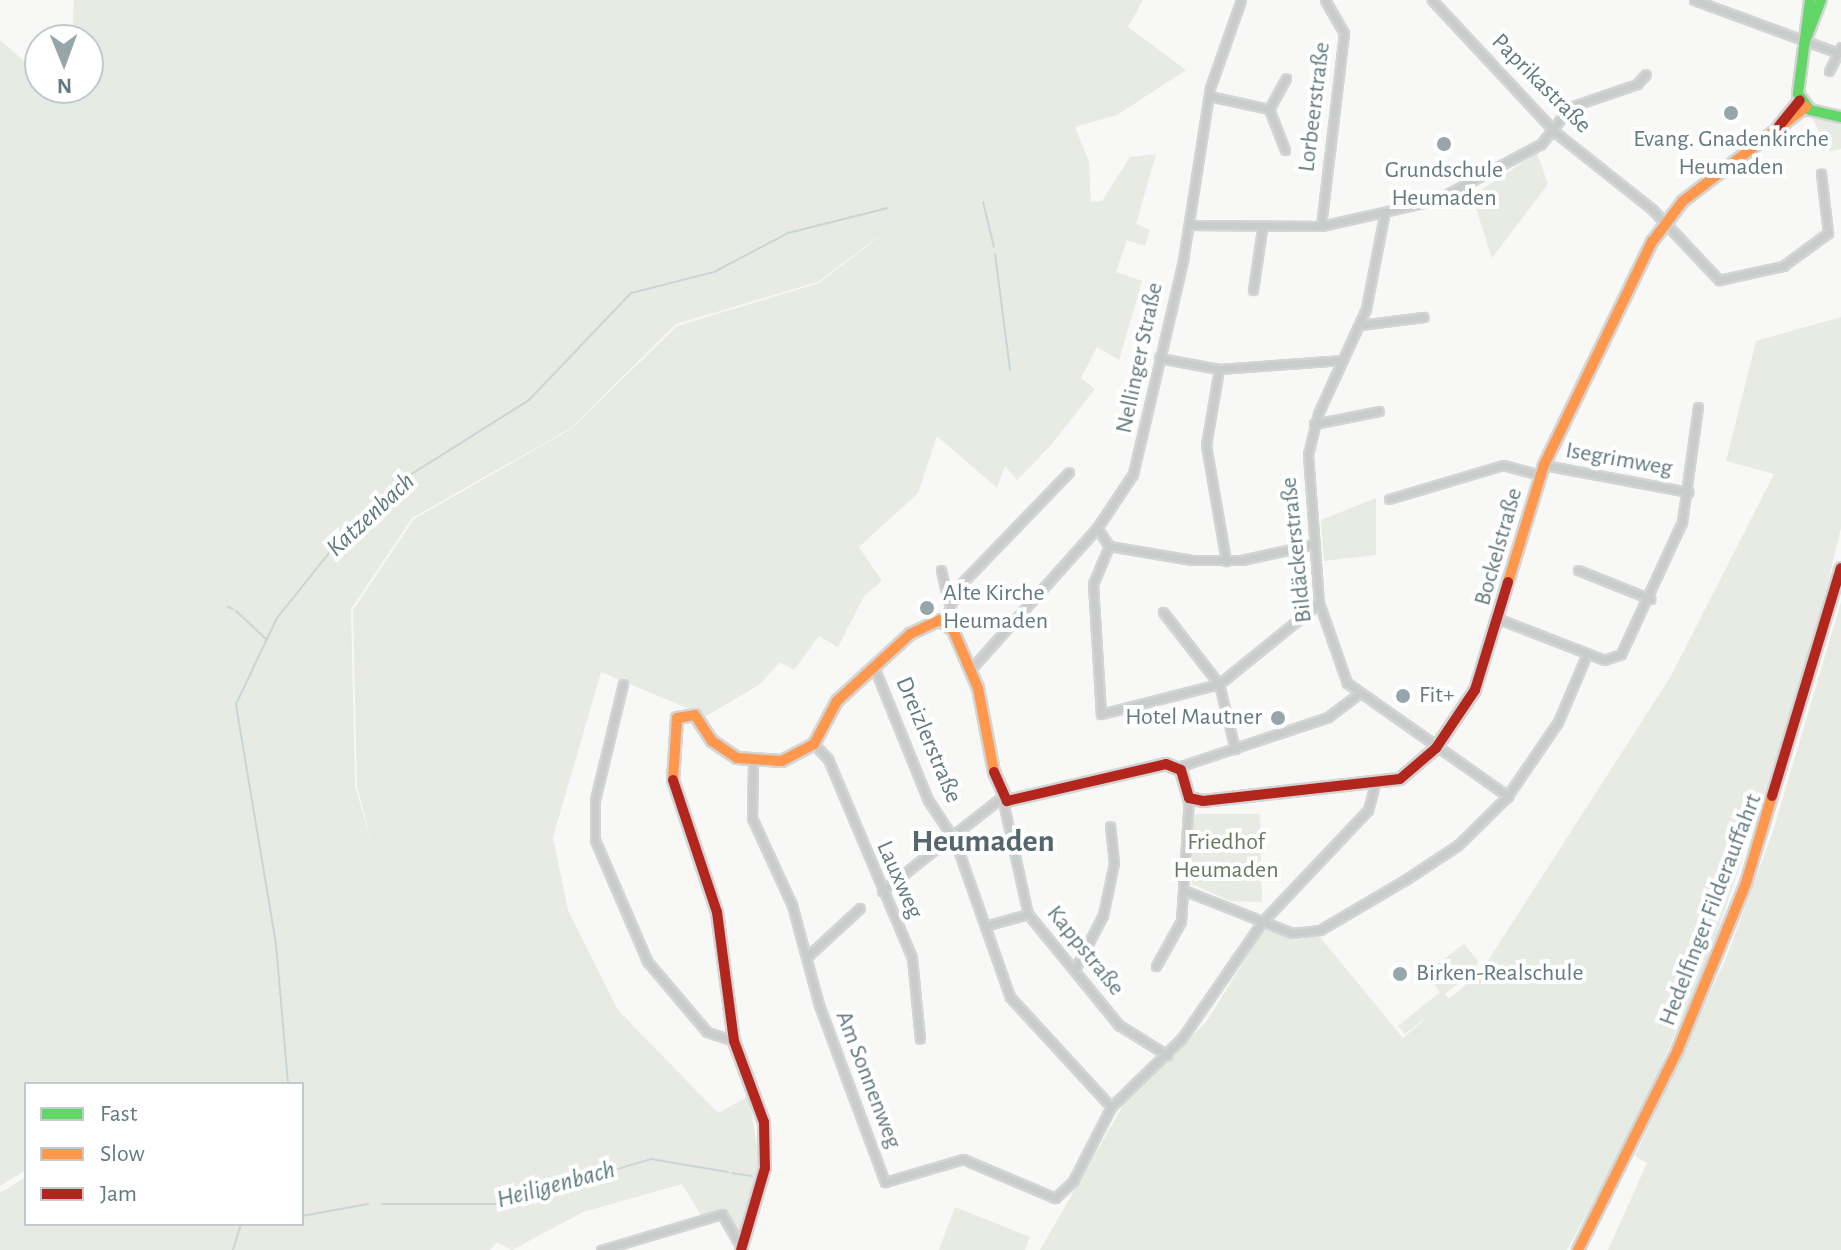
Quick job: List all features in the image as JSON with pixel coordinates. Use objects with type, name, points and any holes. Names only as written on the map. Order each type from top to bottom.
[{"type":"street","name":"Nellinger Straße","points":[[970,670],[1097,528],[1133,474],[1189,225],[1209,96],[1241,0]]},
{"type":"street","name":"Lorbeerstraße","points":[[1321,226],[1344,33],[1325,0]]},
{"type":"street","name":"Paprikastraße","points":[[1432,0],[1556,133],[1664,222],[1719,280],[1758,275],[1828,233],[1821,173]]},
{"type":"street","points":[[1694,0],[1803,46],[1839,50],[1829,71]]},
{"type":"street","points":[[1810,0],[1803,46],[1803,104],[1841,117]]},
{"type":"street","points":[[1803,46],[1821,0]]},
{"type":"street","points":[[1189,225],[1262,229],[1321,226],[1384,216],[1463,188],[1556,133],[1555,121],[1570,107],[1637,84],[1646,74]]},
{"type":"street","points":[[1269,109],[1286,78]]},
{"type":"street","points":[[1209,96],[1269,109]]},
{"type":"street","name":"Bockelstraße","points":[[1189,798],[1374,788],[1411,773],[1436,748],[1475,690],[1542,470],[1664,222],[1803,104]]},
{"type":"street","points":[[1269,109],[1285,150]]},
{"type":"street","name":"Bildäckerstraße","points":[[1384,216],[1360,325],[1314,424],[1308,483],[1319,603],[1336,668],[1359,694],[1508,796]]},
{"type":"street","points":[[1253,290],[1262,229]]},
{"type":"street","points":[[1360,325],[1423,317]]},
{"type":"street","points":[[1159,358],[1219,369],[1343,360]]},
{"type":"street","points":[[1219,369],[1206,445],[1226,561]]},
{"type":"street","name":"Isegrimweg","points":[[1587,654],[1616,659],[1650,599],[1688,492],[1698,407]]},
{"type":"street","points":[[1314,424],[1379,411]]},
{"type":"street","name":"Isegrimweg","points":[[1389,499],[1503,465],[1688,492]]},
{"type":"street","points":[[948,601],[1069,472]]},
{"type":"street","points":[[1097,528],[1109,546],[1226,561],[1314,544]]},
{"type":"street","points":[[1109,546],[1093,584],[1101,714],[1219,684],[1319,603]]},
{"type":"street","name":"Hedelfinger Filderauffahrt","points":[[1578,1250],[1719,952],[1787,761],[1841,568]]},
{"type":"street","points":[[941,570],[948,601],[944,621],[970,670],[1002,797]]},
{"type":"street","points":[[1578,570],[1650,599]]},
{"type":"street","points":[[1163,612],[1219,684],[1235,749]]},
{"type":"street","points":[[1186,891],[1292,933],[1320,930],[1440,858],[1508,796],[1558,722],[1587,654],[1499,619]]},
{"type":"street","points":[[741,1249],[758,1208],[766,1137],[757,1091],[734,1041],[717,912],[672,793],[673,725],[682,714],[695,715],[724,752],[753,763],[782,761],[814,744],[837,701],[876,672],[920,625],[944,621]]},
{"type":"street","name":"Dreizlerstraße","points":[[876,672],[928,800],[951,837],[1010,997],[1111,1107]]},
{"type":"street","points":[[623,684],[595,800],[595,840],[647,961],[707,1032],[734,1041]]},
{"type":"street","points":[[882,891],[1002,797],[1024,801],[1178,767],[1328,717],[1359,694]]},
{"type":"street","name":"Lauxweg","points":[[814,744],[828,759],[912,958],[920,1039]]},
{"type":"street","name":"Am Sonnenweg","points":[[753,763],[752,818],[809,955],[820,1010],[885,1182],[963,1159],[1055,1198],[1073,1181],[1111,1107]]},
{"type":"street","points":[[1156,966],[1176,934],[1186,891],[1189,798],[1178,767]]},
{"type":"street","points":[[1111,1107],[1167,1055],[1262,922],[1368,810],[1374,788]]},
{"type":"street","name":"Kappstraße","points":[[1002,797],[1028,914],[1119,1025],[1167,1055]]},
{"type":"street","points":[[1075,969],[1103,915],[1114,863],[1110,826]]},
{"type":"street","points":[[809,955],[860,908]]},
{"type":"street","points":[[985,926],[1028,914]]},
{"type":"street","points":[[601,1250],[722,1214],[741,1249]]},
{"type":"green space","points":[[74,0],[1143,0],[1128,27],[1186,70],[1117,115],[1075,127],[1089,162],[1091,202],[1102,201],[1130,157],[1156,154],[1136,224],[1150,230],[1145,246],[1127,240],[1116,272],[1142,281],[1119,360],[1097,347],[1081,378],[1095,389],[1051,445],[1017,480],[1005,466],[997,488],[937,436],[918,493],[859,547],[882,581],[864,596],[838,647],[819,636],[794,670],[780,662],[759,685],[706,716],[601,672],[553,837],[568,910],[618,1010],[718,1113],[749,1096],[759,1160],[739,1239],[725,1211],[701,1215],[682,1184],[583,1212],[512,1250],[497,1242],[490,1250],[0,1250],[0,1193],[24,1178],[24,1226],[304,1226],[304,1082],[24,1082],[24,1171],[0,1186],[0,40],[24,61],[24,104],[104,104],[104,24],[73,24]],"holes":[[[910,213],[819,283],[677,326],[571,429],[414,519],[353,610],[357,786],[373,848],[355,786],[351,609],[412,518],[571,428],[676,324],[818,282]]]},
{"type":"green space","points":[[1812,118],[1841,122],[1841,149],[1830,151]]},
{"type":"green space","points":[[1537,153],[1548,184],[1492,258],[1472,196]]},
{"type":"green space","points":[[1841,317],[1841,528],[1809,660],[1711,951],[1635,1126],[1567,1250],[1040,1250],[1125,1102],[1207,1021],[1264,929],[1296,940],[1319,936],[1403,1038],[1432,1013],[1405,1034],[1398,1026],[1440,992],[1426,973],[1464,944],[1478,961],[1475,970],[1445,994],[1449,999],[1480,973],[1671,676],[1774,474],[1726,461],[1756,341]]},
{"type":"green space","points":[[1376,498],[1376,555],[1324,561],[1321,520]]},
{"type":"green space","points":[[1841,602],[1841,1250],[1608,1250],[1647,1163],[1635,1156],[1727,956],[1773,831]]},
{"type":"green space","name":"Friedhof Heumaden","points":[[1191,814],[1260,814],[1262,902],[1230,901],[1192,884]]},
{"type":"green space","points":[[955,1207],[1030,1237],[1025,1250],[939,1250]]},
{"type":"waterway","points":[[983,202],[994,247]]},
{"type":"waterway","name":"Katzenbach","points":[[288,1082],[276,944],[236,704],[277,618],[340,539],[402,480],[529,400],[631,293],[714,272],[788,233],[888,208]]},
{"type":"waterway","points":[[995,254],[1010,370]]},
{"type":"waterway","points":[[228,607],[233,609]]},
{"type":"waterway","points":[[236,611],[267,640]]},
{"type":"waterway","name":"Heiligenbach","points":[[382,1204],[500,1204],[651,1159],[728,1172]]},
{"type":"waterway","name":"Heiligenbach","points":[[732,1173],[752,1176]]},
{"type":"waterway","name":"Heiligenbach","points":[[304,1216],[368,1204]]},
{"type":"waterway","name":"Katzenbach","points":[[233,1250],[240,1226]]},
{"type":"traffic: fast","points":[[1810,0],[1798,94],[1810,110],[1841,117]]},
{"type":"traffic: fast","points":[[1804,44],[1821,0]]},
{"type":"traffic: slow","points":[[1508,582],[1544,465],[1652,242],[1683,201],[1806,107]]},
{"type":"traffic: slow","points":[[673,780],[677,718],[695,715],[712,741],[737,758],[782,761],[814,744],[837,701],[910,634],[940,620],[953,630],[978,688],[994,772]]},
{"type":"traffic: slow","points":[[1578,1250],[1678,1049],[1746,883],[1772,796]]},
{"type":"traffic: jam","points":[[1779,126],[1800,100]]},
{"type":"traffic: jam","points":[[1772,796],[1841,568]]},
{"type":"traffic: jam","points":[[994,772],[1007,801],[1166,764],[1181,770],[1189,798],[1203,801],[1400,779],[1436,748],[1475,690],[1508,582]]},
{"type":"traffic: jam","points":[[673,780],[717,912],[734,1041],[764,1122],[765,1168],[741,1250]]},
{"type":"place","name":"Evang. Gnadenkirche Heumaden","points":[[1731,113]]},
{"type":"place","name":"Grundschule Heumaden","points":[[1444,144]]},
{"type":"place","name":"Alte Kirche Heumaden","points":[[927,608]]},
{"type":"place","name":"Fit+","points":[[1403,696]]},
{"type":"place","name":"Hotel Mautner","points":[[1278,718]]},
{"type":"place","name":"Birken-Realschule","points":[[1400,974]]},
{"type":"district","name":"Heumaden","points":[[983,841]]}]
